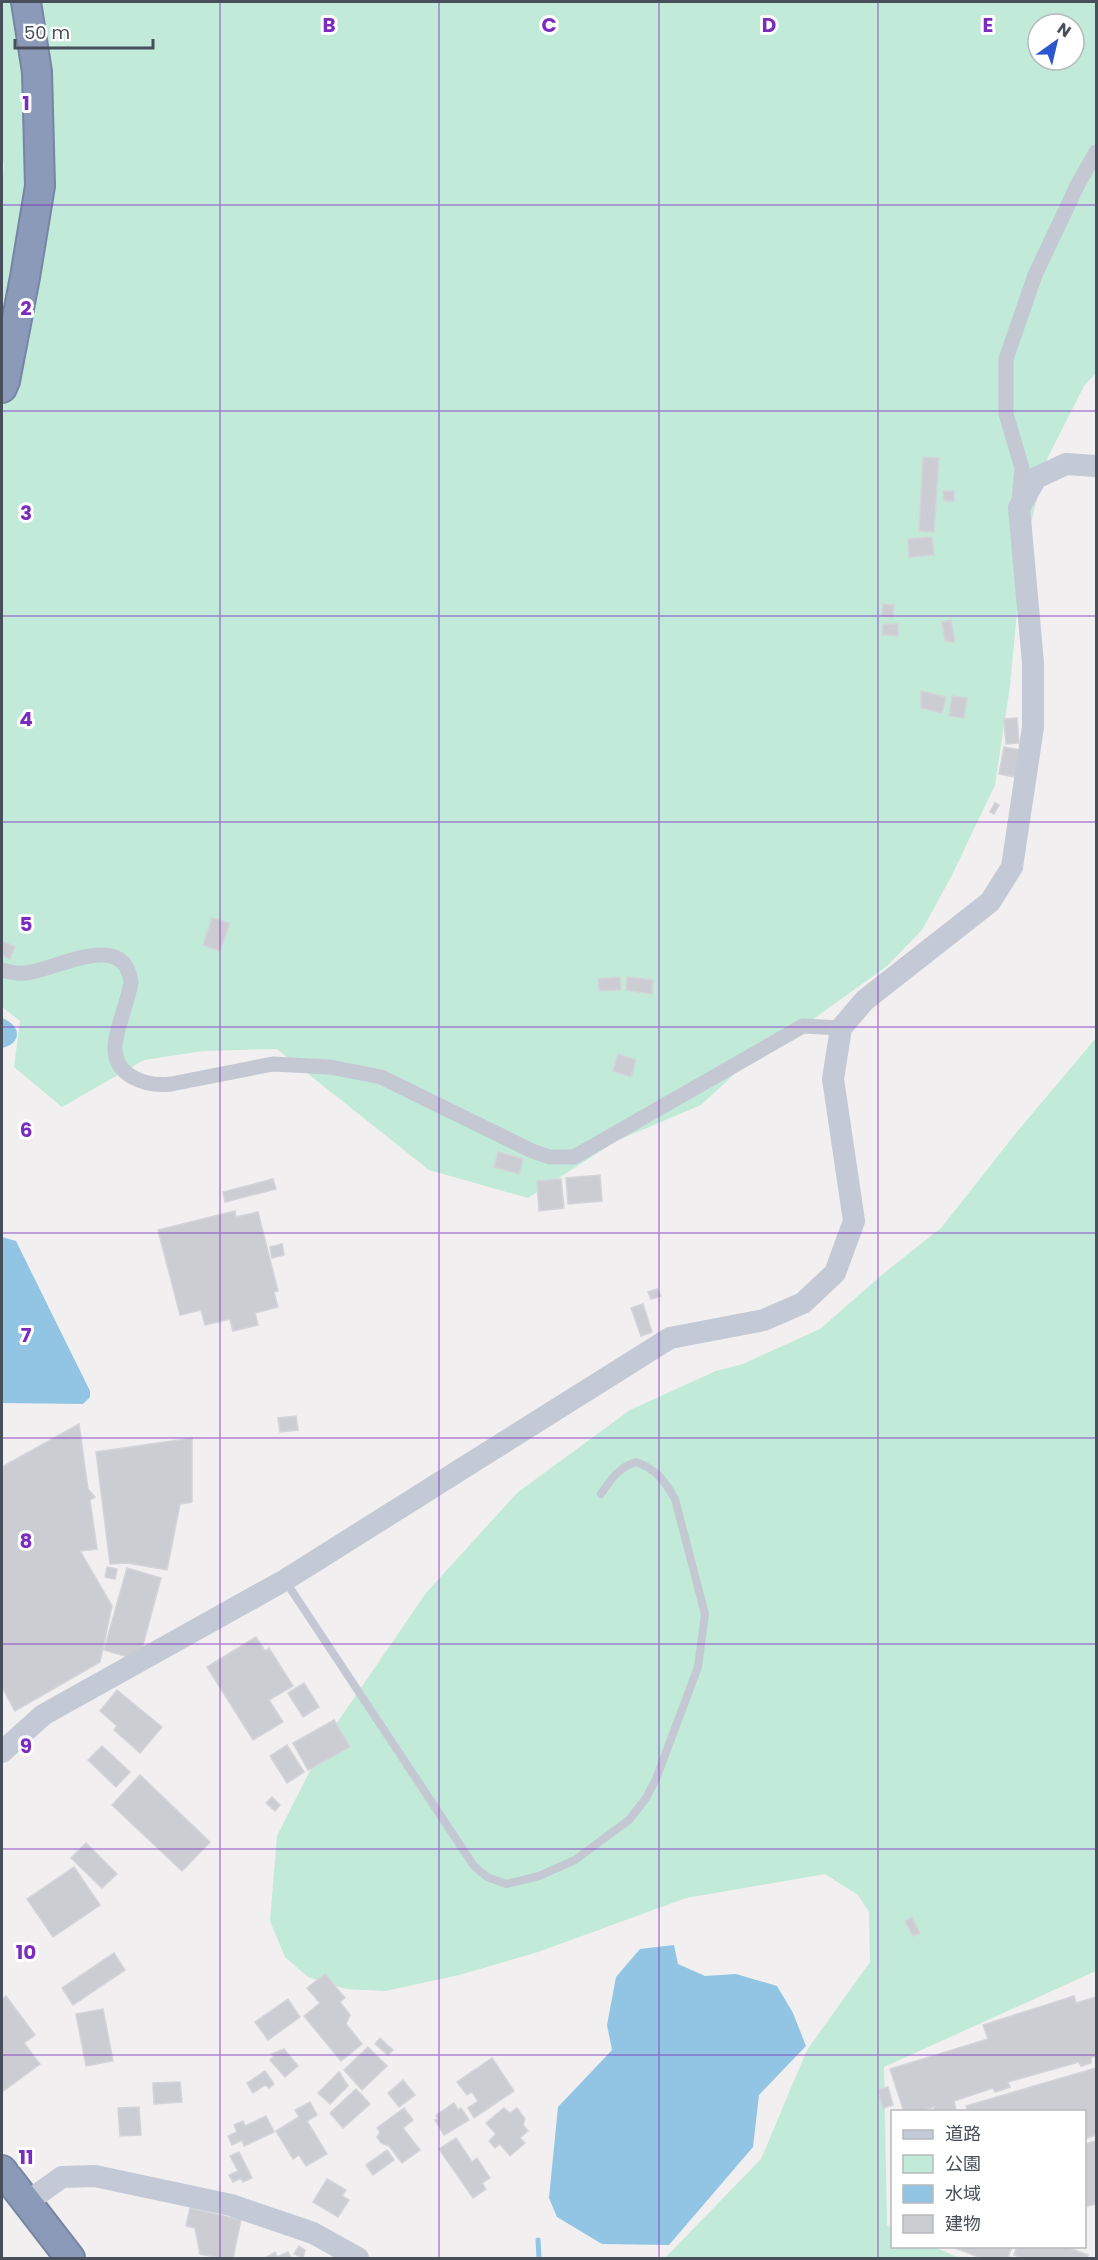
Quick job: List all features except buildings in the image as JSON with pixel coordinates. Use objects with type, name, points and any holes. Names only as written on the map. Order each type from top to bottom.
[{"type":"highway","points":[[2,388],[26,277],[40,186],[37,72],[26,2]]},
{"type":"highway","points":[[2,2170],[70,2259]]},
{"type":"street","points":[[2,1752],[43,1715],[285,1580],[670,1338],[764,1320],[803,1303],[835,1273],[854,1221],[833,1079],[841,1028],[865,1000],[990,902],[1012,867],[1033,727],[1033,663],[1019,508],[1022,468],[1006,414],[1006,359],[1035,275],[1078,184],[1096,152]]},
{"type":"street","points":[[1019,508],[1036,478],[1065,464],[1096,466]]},
{"type":"street","points":[[2,970],[23,974],[93,954],[113,956],[123,963],[130,971],[131,982],[115,1045],[118,1062],[124,1070],[141,1082],[171,1084],[273,1064],[330,1066],[381,1077],[532,1151],[562,1158],[574,1157],[803,1026],[841,1028]]},
{"type":"street","points":[[27,2202],[62,2177],[95,2176],[231,2205],[313,2233],[358,2259]]},
{"type":"lane","points":[[285,1580],[474,1866],[487,1877],[507,1884],[539,1876],[575,1860],[602,1841],[629,1820],[646,1798],[656,1779],[698,1667],[705,1614],[675,1499],[666,1483],[652,1470],[636,1462],[625,1466],[613,1475],[601,1494]]},
{"type":"green space","points":[[2,2],[1096,2],[1096,373],[1084,386],[1047,459],[1022,559],[1010,686],[995,785],[952,875],[922,930],[887,966],[812,1020],[756,1054],[701,1105],[616,1141],[528,1198],[429,1170],[277,1049],[203,1051],[144,1060],[62,1107],[14,1067],[20,1021],[2,1007],[2,190],[4,165],[2,158]]},
{"type":"green space","points":[[1096,1038],[1096,1971],[884,2067],[887,2225],[891,2227],[891,2248],[936,2248],[960,2258],[665,2258],[761,2159],[807,2050],[870,1962],[869,1912],[858,1895],[825,1874],[686,1898],[538,1952],[459,1975],[385,1991],[346,1989],[308,1977],[285,1957],[270,1921],[277,1836],[326,1739],[426,1593],[517,1493],[630,1410],[716,1371],[743,1364],[820,1329],[942,1227],[1016,1133]]},
{"type":"water","points":[[2,1018],[13,1025],[17,1034],[9,1046],[2,1048]]},
{"type":"water","points":[[2,1237],[16,1241],[90,1391],[90,1397],[83,1404],[2,1403]]},
{"type":"water","points":[[674,1945],[678,1964],[705,1976],[736,1974],[777,1986],[793,2013],[806,2046],[759,2095],[753,2147],[669,2245],[602,2244],[557,2217],[549,2198],[558,2107],[612,2050],[607,2025],[616,1977],[640,1949]]},
{"type":"waterway","points":[[538,2240],[539,2258]]}]
